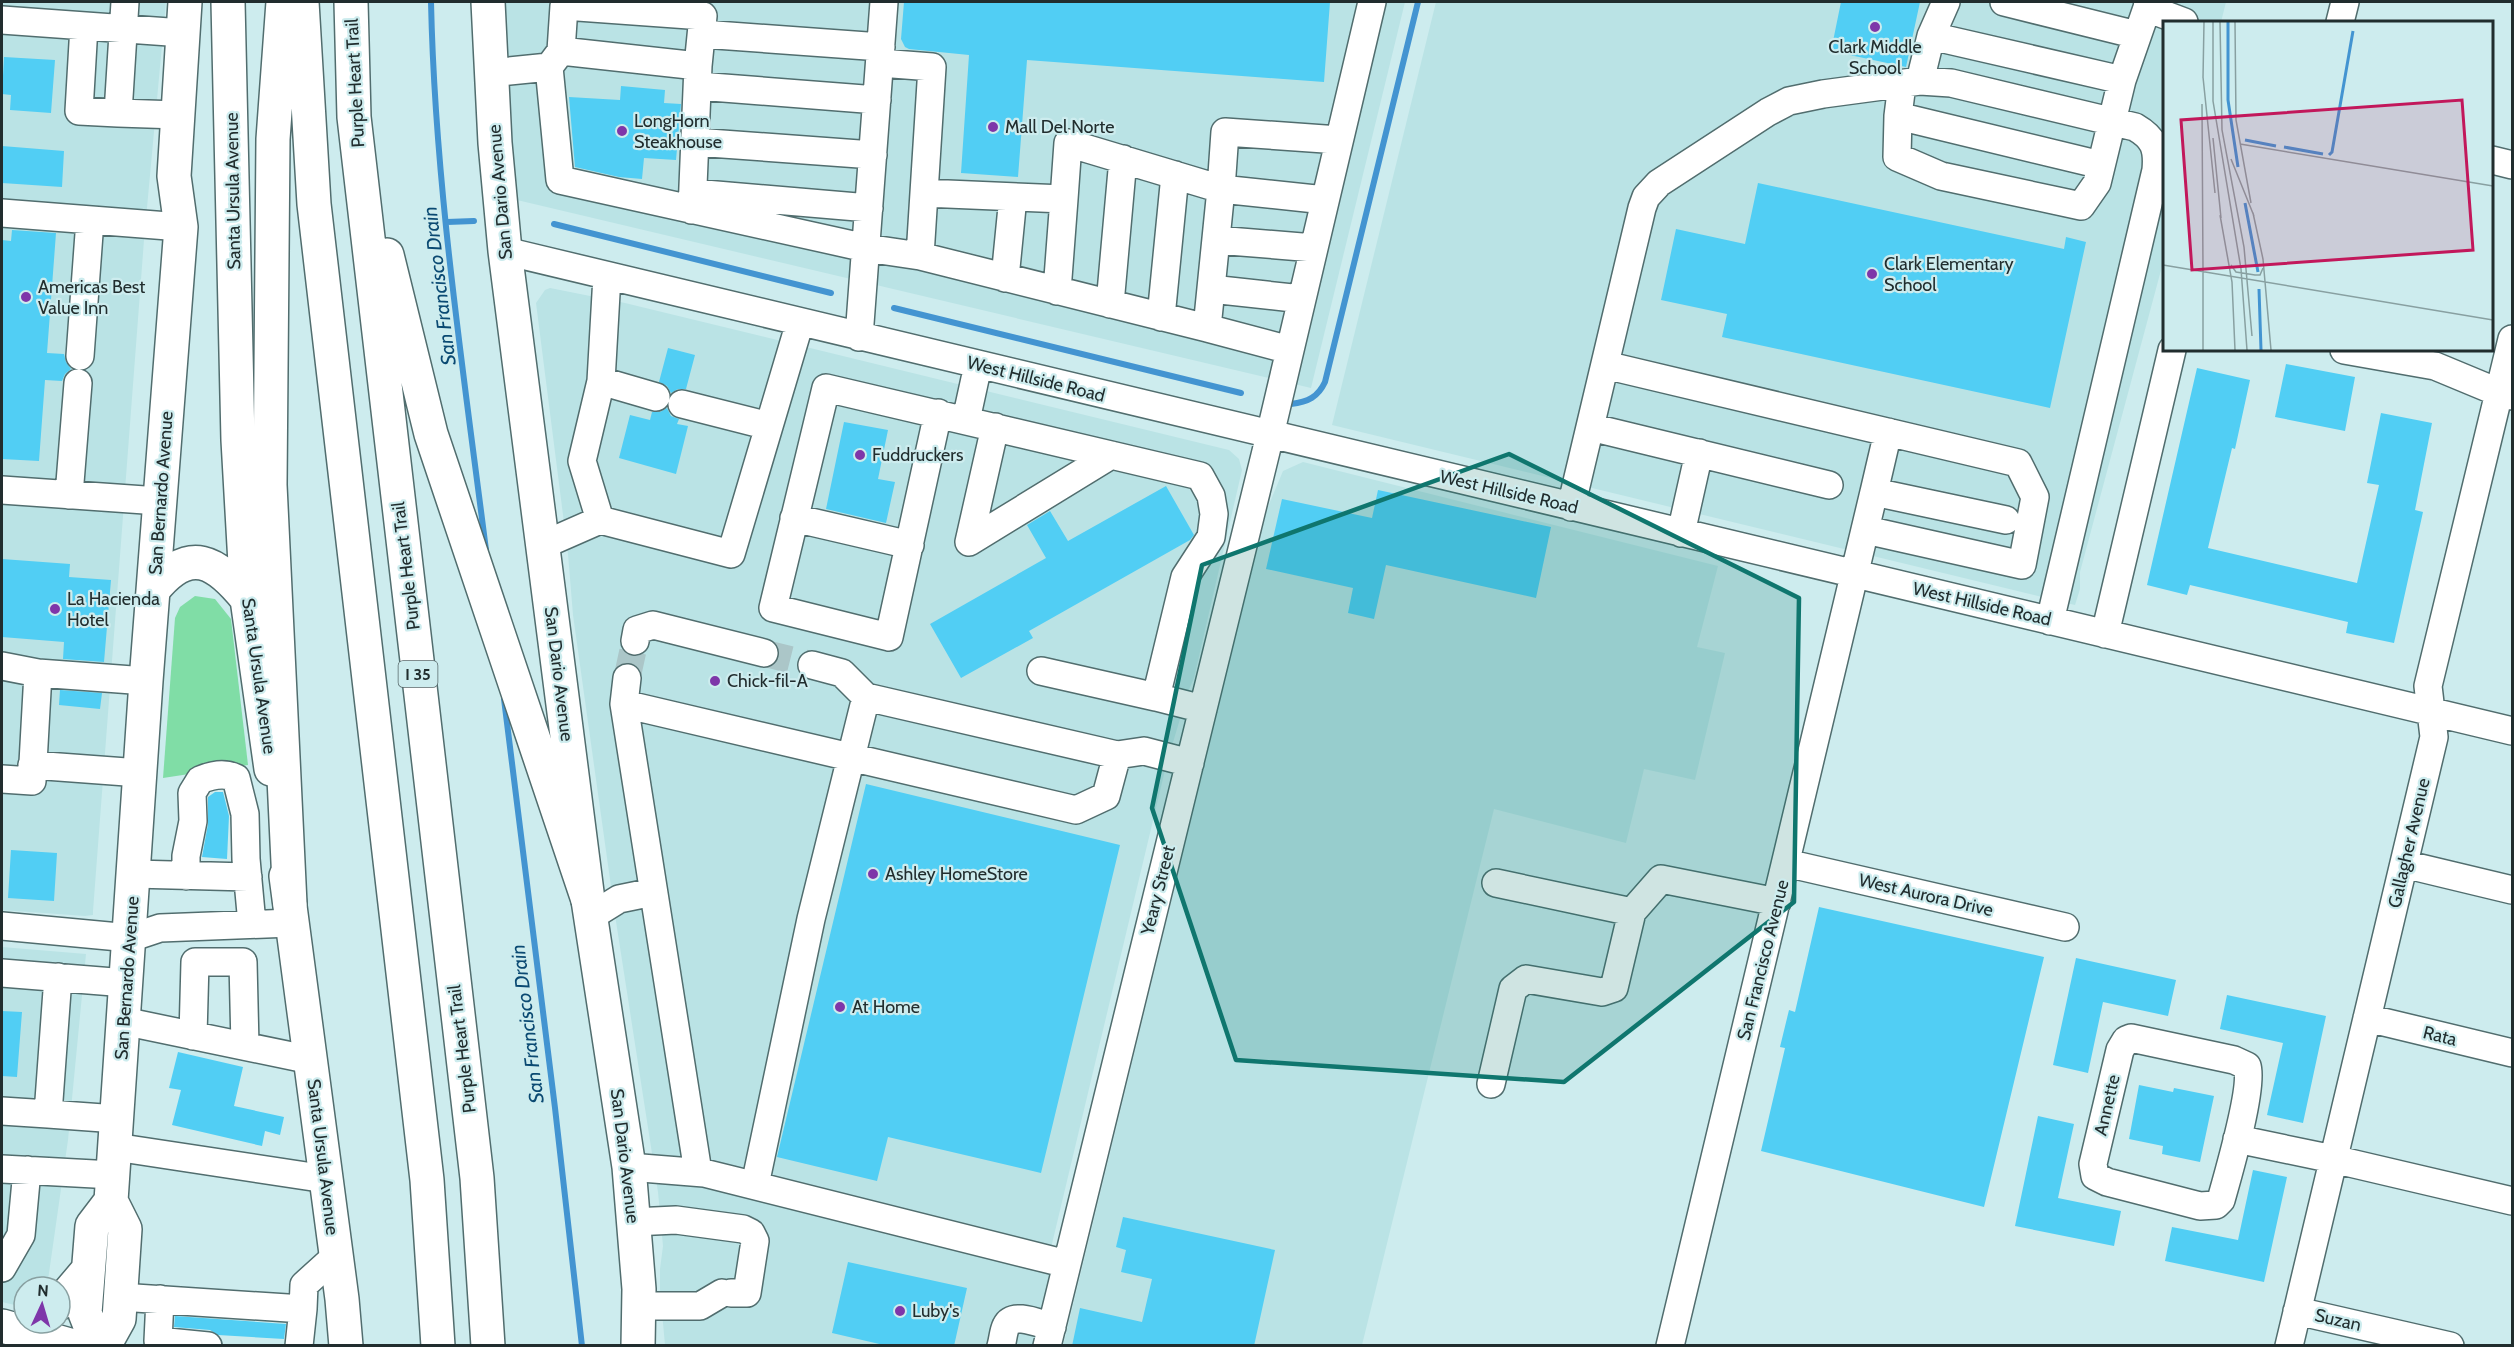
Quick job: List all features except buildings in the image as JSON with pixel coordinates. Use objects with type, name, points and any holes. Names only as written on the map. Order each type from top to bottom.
[{"type":"main road","name":"Santa Ursula Avenue","points":[[228,2],[238,440],[247,599],[311,1060],[346,1346]]},
{"type":"main road","points":[[283,2],[273,139],[270,485],[291,913]]},
{"type":"main road","points":[[302,2],[314,204],[426,1180],[438,1346]]},
{"type":"main road","name":"Purple Heart Trail","points":[[351,2],[354,117],[477,1178],[488,1346]]},
{"type":"main road","name":"San Dario Avenue","points":[[488,2],[490,73],[506,251],[589,909],[629,1167],[639,1306],[638,1346]]},
{"type":"main road","name":"San Bernardo Avenue","points":[[114,1161],[146,681],[181,226],[174,176],[184,17]]},
{"type":"main road","points":[[354,117],[431,434],[589,909]]},
{"type":"main road","points":[[154,589],[166,574],[182,564],[197,562],[211,565],[230,578],[247,599]]},
{"type":"main road","points":[[98,1346],[85,1313],[89,1258],[92,1226],[114,1161]]},
{"type":"main road","points":[[104,1346],[119,1319],[125,1228],[114,1161]]},
{"type":"main road","points":[[89,1258],[100,1285],[107,1293],[120,1297]]},
{"type":"main road","points":[[72,1284],[89,1258]]},
{"type":"main road","points":[[342,1299],[359,1346]]},
{"type":"main road","points":[[2,1324],[73,1346]]},
{"type":"street","points":[[118,113],[124,2]]},
{"type":"street","points":[[859,336],[884,2]]},
{"type":"street","name":"Yeary Street","points":[[1049,1336],[1290,350],[1372,2]]},
{"type":"street","points":[[1946,2],[1898,116],[1897,157],[1941,176],[2081,206],[2097,183],[2122,81],[2148,5],[2183,21]]},
{"type":"street","points":[[2004,2],[2138,35]]},
{"type":"street","points":[[2185,21],[2194,2]]},
{"type":"street","points":[[2340,21],[2345,2]]},
{"type":"street","points":[[693,201],[703,16],[564,4],[555,59],[560,180],[693,201],[866,248],[920,256],[1290,350]]},
{"type":"street","points":[[2,20],[123,29],[184,17]]},
{"type":"street","points":[[84,26],[79,111],[178,115]]},
{"type":"street","points":[[702,34],[880,55],[932,67],[920,256]]},
{"type":"street","points":[[1931,36],[2122,81]]},
{"type":"street","points":[[490,73],[555,59],[877,100]]},
{"type":"street","points":[[1571,507],[1646,197],[1659,183],[1768,112],[1789,101],[1823,94],[1911,83],[1951,83],[2134,127],[2148,135],[2158,153]]},
{"type":"street","points":[[1898,116],[2101,165]]},
{"type":"street","points":[[2050,621],[2156,170],[2163,126]]},
{"type":"street","points":[[1207,328],[1225,132],[1340,140]]},
{"type":"street","points":[[695,142],[873,155]]},
{"type":"street","points":[[1057,291],[1068,143],[1221,189],[1325,200]]},
{"type":"street","points":[[1110,304],[1123,159]]},
{"type":"street","points":[[2493,160],[2512,165]]},
{"type":"street","points":[[1161,317],[1175,175]]},
{"type":"street","points":[[924,193],[1064,199]]},
{"type":"street","points":[[1005,278],[1012,197]]},
{"type":"street","points":[[693,201],[869,208]]},
{"type":"street","points":[[2,213],[181,226]]},
{"type":"street","points":[[80,356],[90,220]]},
{"type":"street","points":[[1216,240],[1314,248]]},
{"type":"street","name":"West Hillside Road","points":[[506,251],[2512,731]]},
{"type":"street","points":[[600,520],[582,461],[601,381],[607,276]]},
{"type":"street","points":[[1211,289],[1302,299]]},
{"type":"street","points":[[543,546],[600,520],[731,554],[800,322]]},
{"type":"street","name":"Gallagher Avenue","points":[[2289,1346],[2434,737],[2428,686],[2506,394],[2512,339]]},
{"type":"street","points":[[2105,634],[2172,351]]},
{"type":"street","points":[[2350,351],[2435,366],[2506,394]]},
{"type":"street","points":[[966,420],[978,365]]},
{"type":"street","points":[[1605,365],[2018,463],[2035,497],[2022,566],[1866,530]]},
{"type":"street","points":[[601,381],[656,397]]},
{"type":"street","points":[[69,495],[78,383]]},
{"type":"street","points":[[938,413],[889,638],[772,608],[826,388],[938,413],[1200,476],[1211,496],[1214,513],[1211,537],[1185,577],[1156,697]]},
{"type":"street","points":[[682,404],[769,426]]},
{"type":"street","points":[[995,427],[969,542],[1111,455]]},
{"type":"street","points":[[1590,427],[1829,484]]},
{"type":"street","name":"San Francisco Avenue","points":[[1670,1346],[1888,432]]},
{"type":"street","points":[[1681,533],[1699,453]]},
{"type":"street","points":[[2,490],[159,501]]},
{"type":"street","points":[[1874,492],[2006,520]]},
{"type":"street","points":[[794,518],[910,545]]},
{"type":"street","points":[[635,641],[637,630],[653,624],[764,653]]},
{"type":"street","points":[[812,665],[842,673],[866,697],[1117,756],[1144,751],[1190,763]]},
{"type":"street","points":[[2,666],[38,673],[146,681]]},
{"type":"street","points":[[1041,671],[1203,709]]},
{"type":"street","points":[[2,779],[32,781],[38,673]]},
{"type":"street","points":[[698,1172],[653,892],[626,691],[851,755],[1076,810],[1106,796],[1117,756]]},
{"type":"street","points":[[755,1185],[811,919],[866,697]]},
{"type":"street","points":[[32,765],[140,773]]},
{"type":"street","points":[[186,876],[186,856],[193,820],[192,793],[200,780],[222,775],[236,778],[245,814],[252,924]]},
{"type":"street","name":"West Aurora Drive","points":[[1786,862],[2065,927]]},
{"type":"street","points":[[2404,864],[2512,890]]},
{"type":"street","points":[[134,874],[248,877]]},
{"type":"street","points":[[1491,1084],[1513,989],[1526,979],[1602,992],[1614,988],[1632,912],[1661,879],[1777,902]]},
{"type":"street","points":[[1496,883],[1632,912]]},
{"type":"street","points":[[589,909],[619,899],[653,892]]},
{"type":"street","points":[[2,926],[129,938],[160,928],[252,924],[291,913]]},
{"type":"street","points":[[193,1036],[195,962],[243,962],[245,1046]]},
{"type":"street","points":[[2,973],[126,983]]},
{"type":"street","points":[[48,1114],[58,977]]},
{"type":"street","name":"Rata","points":[[2367,1018],[2512,1053]]},
{"type":"street","points":[[123,1021],[311,1060]]},
{"type":"street","name":"Annette","points":[[2139,1039],[2234,1060],[2247,1066],[2247,1086],[2237,1139],[2221,1200],[2216,1205],[2200,1206],[2107,1182],[2095,1176],[2093,1164],[2120,1050],[2126,1040],[2139,1039]]},
{"type":"street","points":[[2,1111],[48,1114],[114,1161]]},
{"type":"street","points":[[2237,1139],[2512,1201]]},
{"type":"street","points":[[5,1258],[21,1235],[14,1169],[114,1161],[326,1179]]},
{"type":"street","points":[[629,1167],[698,1172],[1067,1264]]},
{"type":"street","points":[[633,1222],[676,1220],[742,1229],[751,1233],[755,1241],[725,1296],[639,1306]]},
{"type":"street","points":[[299,1346],[304,1285],[336,1256]]},
{"type":"street","points":[[120,1297],[303,1309]]},
{"type":"street","points":[[160,1299],[158,1341],[208,1346]]},
{"type":"street","name":"Suzan","points":[[2297,1311],[2450,1346]]},
{"type":"street","points":[[1001,1346],[1006,1325],[1019,1318],[1049,1336]]},
{"type":"highlighted area","points":[[1509,454],[1799,598],[1794,902],[1564,1082],[1236,1060],[1152,808],[1202,565]]},
{"type":"shaded area","points":[[2,2],[166,2],[144,240],[93,915],[85,916],[2,910]]},
{"type":"shaded area","points":[[504,2],[1405,2],[1311,388],[517,200],[508,112]]},
{"type":"shaded area","points":[[1436,2],[2226,2],[2221,21],[2163,21],[2163,263],[2080,572],[2080,589],[2075,605],[1332,425]]},
{"type":"shaded area","points":[[550,288],[625,303],[1229,450],[1239,459],[1242,470],[1194,678],[1166,766],[1051,1248],[1052,1279],[1036,1345],[665,1345],[660,1290],[663,1246],[658,1192],[615,915],[573,615],[568,554],[536,303],[545,290]]},
{"type":"shaded area","points":[[1303,462],[1718,566],[1697,647],[1725,653],[1695,780],[1644,769],[1626,843],[1494,809],[1362,1345],[1063,1346],[1267,509],[1283,471]]},
{"type":"shaded area","points":[[2,947],[86,954],[68,1140],[49,1275],[12,1275],[12,1304],[2,1302]]},
{"type":"green space","points":[[195,596],[215,599],[231,619],[248,765],[163,778],[175,618],[180,607]]},
{"type":"waterway","name":"San Francisco Drain","points":[[431,2],[444,208],[486,550]]},
{"type":"waterway","points":[[1291,404],[1312,398],[1325,382],[1418,2]]},
{"type":"waterway","points":[[447,222],[474,221]]},
{"type":"waterway","points":[[554,224],[831,293]]},
{"type":"waterway","points":[[894,308],[1241,393]]},
{"type":"waterway","name":"San Francisco Drain","points":[[504,699],[582,1346]]},
{"type":"tunnel","points":[[627,678],[635,641]]},
{"type":"tunnel","points":[[764,653],[812,665]]},
{"type":"place","name":"Clark Middle School","points":[[1875,27]]},
{"type":"place","name":"Mall Del Norte","points":[[993,127]]},
{"type":"place","name":"LongHorn Steakhouse","points":[[622,131]]},
{"type":"place","name":"Clark Elementary School","points":[[1872,274]]},
{"type":"place","name":"Americas Best Value Inn","points":[[26,297]]},
{"type":"place","name":"Fuddruckers","points":[[860,455]]},
{"type":"place","name":"La Hacienda Hotel","points":[[55,609]]},
{"type":"place","name":"Chick-fil-A","points":[[715,681]]},
{"type":"place","name":"Ashley HomeStore","points":[[873,874]]},
{"type":"place","name":"At Home","points":[[840,1007]]},
{"type":"place","name":"Luby's","points":[[900,1311]]}]
